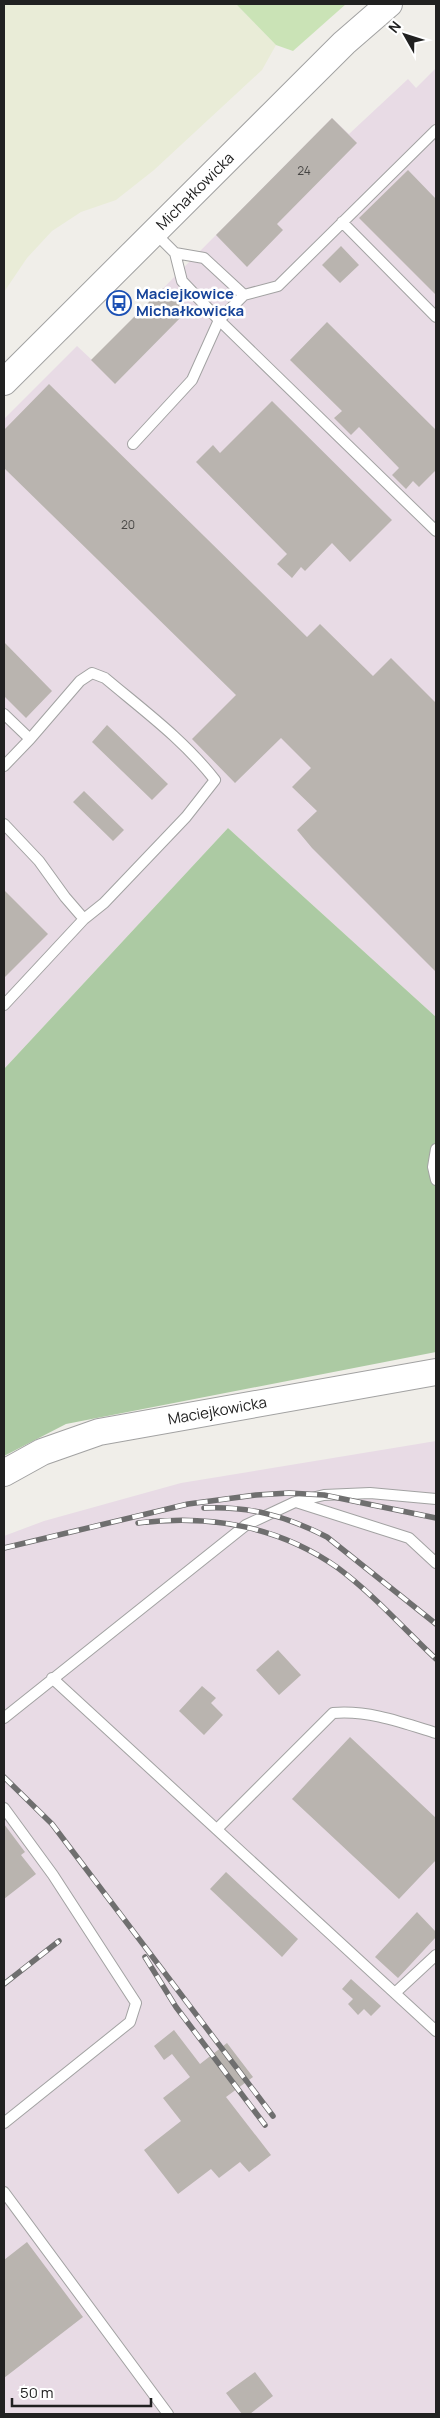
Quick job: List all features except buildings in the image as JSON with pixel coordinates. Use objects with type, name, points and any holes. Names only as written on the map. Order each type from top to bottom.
[{"type":"street","name":"Michałkowicka","points":[[4,382],[344,43],[389,4]]},
{"type":"street","name":"Maciejkowicka","points":[[4,1473],[42,1452],[99,1432],[436,1372]]},
{"type":"lane","points":[[133,444],[192,380],[219,320],[244,295],[278,286],[436,130]]},
{"type":"lane","points":[[342,222],[436,316]]},
{"type":"lane","points":[[154,232],[175,253],[182,281],[219,320],[436,531]]},
{"type":"lane","points":[[175,253],[204,258],[244,295]]},
{"type":"lane","points":[[4,766],[80,681],[92,673],[105,678],[170,732],[201,762],[215,780],[186,817],[104,904],[84,919],[4,1005]]},
{"type":"lane","points":[[4,714],[30,739]]},
{"type":"lane","points":[[4,824],[39,861],[65,898],[84,919]]},
{"type":"lane","points":[[436,1149],[433,1167],[436,1180]]},
{"type":"lane","points":[[4,1718],[246,1525],[295,1502],[324,1495],[370,1493],[436,1499]]},
{"type":"lane","points":[[295,1502],[409,1538],[436,1563]]},
{"type":"lane","points":[[52,1678],[436,2031]]},
{"type":"lane","points":[[216,1829],[332,1713],[353,1711],[376,1715],[436,1733]]},
{"type":"lane","points":[[4,1808],[53,1875],[136,2003],[130,2022],[4,2123]]},
{"type":"lane","points":[[395,1993],[436,1955]]},
{"type":"lane","points":[[4,2192],[168,2414]]},
{"type":"shaded area","points":[[436,68],[436,1017],[228,828],[4,1069],[4,419],[77,346],[92,360],[332,118],[349,134],[408,79],[416,88]]},
{"type":"shaded area","points":[[436,1441],[436,2414],[4,2414],[4,1536],[44,1521],[181,1483]]},
{"type":"green space","points":[[4,4],[236,4],[276,45],[262,70],[154,170],[116,200],[81,212],[52,231],[27,258],[4,292]]},
{"type":"green space","points":[[236,4],[346,4],[293,51],[276,45]]},
{"type":"green space","points":[[228,828],[436,1017],[436,1352],[66,1424],[4,1456],[4,1069]]},
{"type":"railway","points":[[4,1548],[188,1504],[256,1495],[289,1493],[324,1495],[436,1518]]},
{"type":"railway","points":[[204,1508],[237,1509],[267,1514],[297,1523],[327,1537],[436,1624]]},
{"type":"railway","points":[[138,1523],[191,1520],[217,1522],[242,1526],[292,1542],[338,1568],[351,1578],[436,1659]]},
{"type":"railway","points":[[4,1777],[52,1824],[273,2116]]},
{"type":"railway","points":[[4,1984],[59,1941]]},
{"type":"railway","points":[[145,1957],[176,2007],[265,2125]]},
{"type":"place","name":"Maciejkowice Michałkowicka","points":[[119,303]]}]
